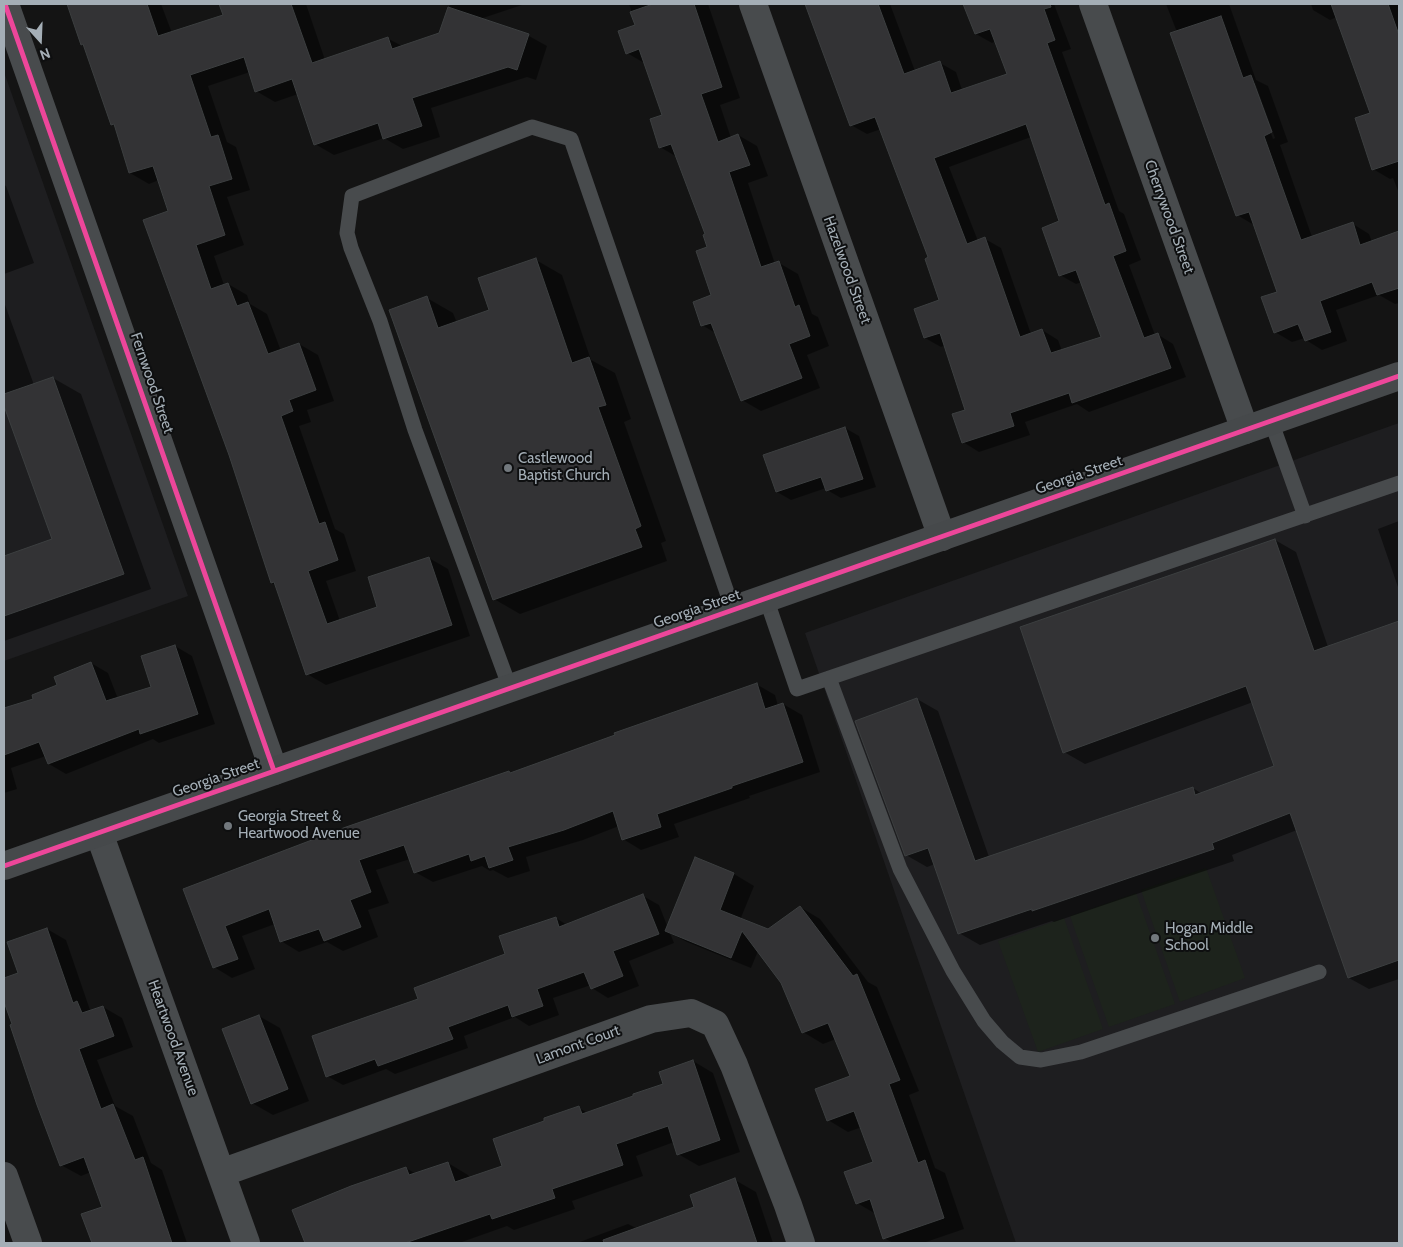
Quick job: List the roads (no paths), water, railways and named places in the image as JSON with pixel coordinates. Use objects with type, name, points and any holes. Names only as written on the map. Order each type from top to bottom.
[{"type":"main road","name":"Georgia Street","points":[[4,866],[1399,376]]},
{"type":"street","name":"Fernwood Street","points":[[6,4],[274,771]]},
{"type":"street","name":"Hazelwood Street","points":[[753,4],[942,536]]},
{"type":"street","name":"Cherrywood Street","points":[[1093,4],[1245,430]]},
{"type":"street","name":"Heartwood Avenue","points":[[98,833],[246,1243]]},
{"type":"street","name":"Lamont Court","points":[[221,1173],[651,1019],[691,1013],[715,1024],[734,1065],[801,1243]]},
{"type":"street","points":[[4,1176],[28,1243]]},
{"type":"lane","points":[[510,688],[415,430],[380,321],[351,248],[347,233],[352,196],[532,127],[570,139],[733,610]]},
{"type":"lane","points":[[1271,421],[1305,516]]},
{"type":"lane","points":[[766,598],[797,689],[1399,484]]},
{"type":"lane","points":[[829,678],[900,869],[953,971],[984,1022],[1002,1042],[1020,1057],[1041,1060],[1081,1052],[1319,972]]},
{"type":"place","name":"Castlewood Baptist Church","points":[[508,468]]},
{"type":"place","name":"Georgia Street & Heartwood Avenue","points":[[228,826]]},
{"type":"place","name":"Hogan Middle School","points":[[1155,938]]}]
